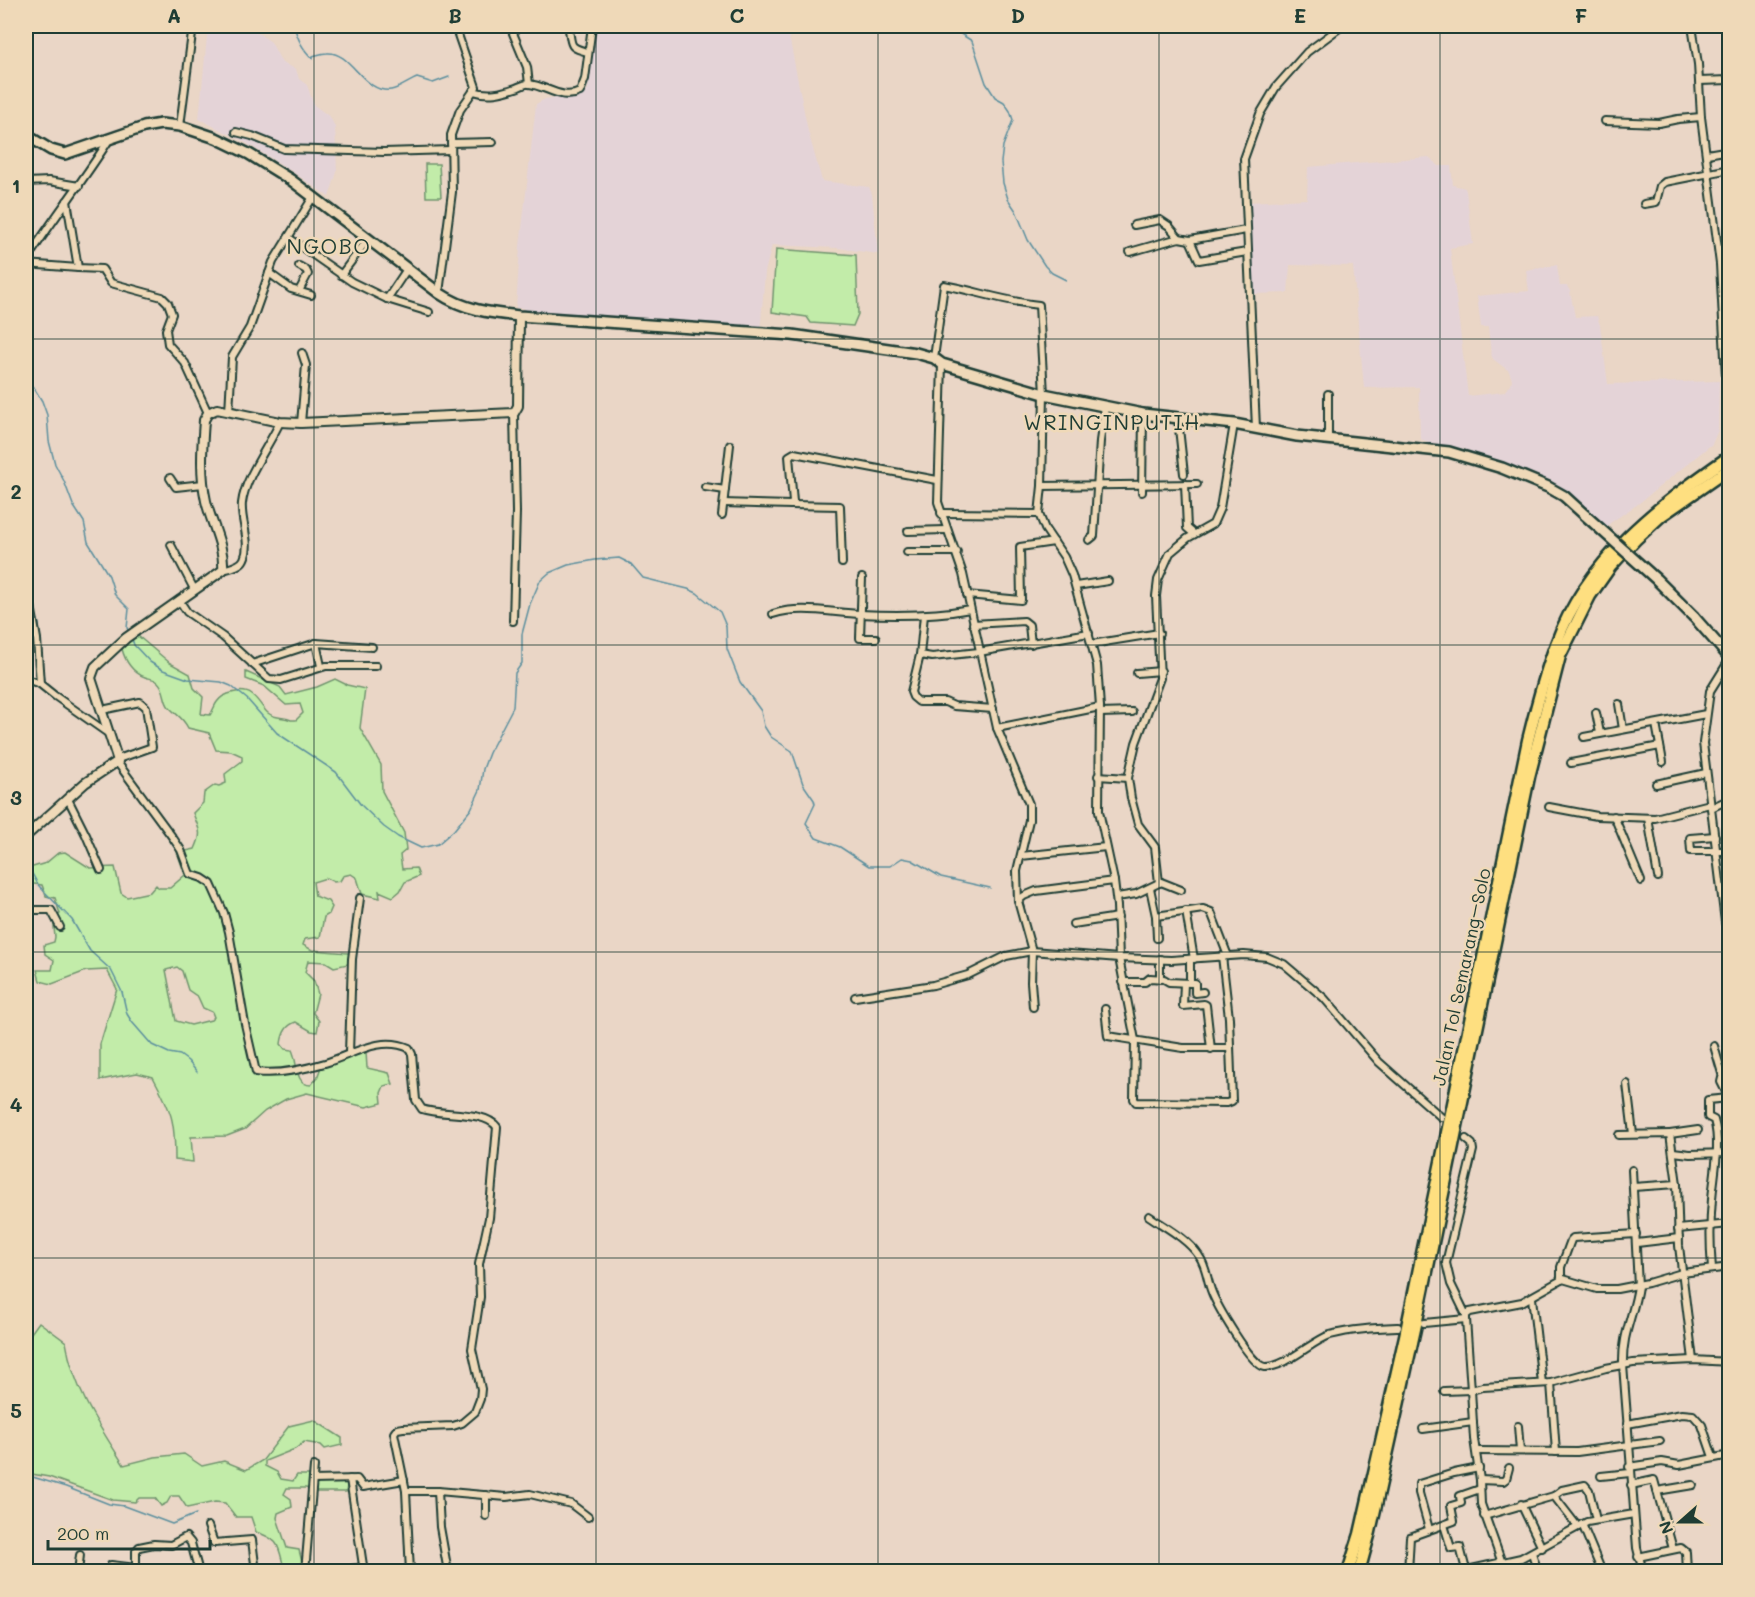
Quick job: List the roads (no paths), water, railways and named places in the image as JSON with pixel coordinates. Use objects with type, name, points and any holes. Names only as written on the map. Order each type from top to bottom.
[{"type":"highway","name":"Jalan Tol Semarang–Solo","points":[[1348,1572],[1360,1534],[1404,1336],[1528,740],[1542,685],[1557,642],[1574,606],[1593,575],[1609,555],[1657,509],[1730,456]]},
{"type":"highway","name":"Jalan Tol Semarang–Solo","points":[[1359,1572],[1376,1509],[1417,1320],[1529,777],[1560,656],[1590,597],[1611,566],[1661,516],[1730,468]]},
{"type":"main road","points":[[26,135],[51,150],[65,154],[151,125],[161,124],[180,126],[229,143],[273,168],[439,293],[458,305],[470,309],[519,316],[792,335],[880,346],[938,361],[1044,394],[1143,414],[1234,424],[1328,439],[1449,452],[1476,459],[1548,487],[1564,496],[1656,579],[1730,658]]},
{"type":"street","points":[[180,126],[193,26]]},
{"type":"street","points":[[439,293],[452,192],[453,127],[476,82],[455,26]]},
{"type":"street","points":[[510,26],[527,67],[529,84]]},
{"type":"street","points":[[568,26],[574,49],[588,52]]},
{"type":"street","points":[[473,91],[496,94],[529,84],[561,94],[571,95],[580,92],[585,79],[592,26]]},
{"type":"street","points":[[1256,428],[1244,159],[1260,114],[1276,87],[1307,52],[1342,26]]},
{"type":"street","points":[[1692,26],[1720,264],[1730,451]]},
{"type":"street","points":[[1699,81],[1730,80]]},
{"type":"street","points":[[1605,121],[1659,123],[1701,117]]},
{"type":"street","points":[[236,132],[284,149],[384,152],[493,142]]},
{"type":"street","points":[[109,140],[79,186],[52,219],[26,263],[102,269],[111,283],[157,295],[166,300],[172,314],[166,330],[168,344],[184,363],[208,413]]},
{"type":"street","points":[[1707,154],[1730,150]]},
{"type":"street","points":[[1644,204],[1656,202],[1660,186],[1665,182],[1730,169]]},
{"type":"street","points":[[26,182],[49,181],[79,186]]},
{"type":"street","points":[[229,412],[232,357],[250,327],[273,262],[313,197]]},
{"type":"street","points":[[67,201],[78,268]]},
{"type":"street","points":[[1134,225],[1160,220],[1169,226],[1179,238]]},
{"type":"street","points":[[1130,252],[1179,238],[1190,240],[1246,230]]},
{"type":"street","points":[[289,238],[352,282],[387,299],[429,312]]},
{"type":"street","points":[[342,275],[368,239]]},
{"type":"street","points":[[1190,240],[1199,260],[1247,252]]},
{"type":"street","points":[[299,266],[308,274],[299,291]]},
{"type":"street","points":[[387,299],[407,269]]},
{"type":"street","points":[[269,273],[291,289],[311,294]]},
{"type":"street","points":[[1033,1007],[1032,951],[1018,902],[1017,871],[1029,820],[1029,804],[997,728],[957,552],[946,530],[938,502],[938,361],[944,285],[1014,303],[1040,305],[1044,394],[1042,486],[1039,514],[1045,529],[1069,567],[1076,586],[1098,675],[1099,812],[1117,897],[1119,958],[1135,1040],[1134,1099],[1138,1103],[1230,1102],[1233,1098],[1225,956],[1211,912],[1203,909],[1156,916]]},
{"type":"street","points":[[513,621],[516,512],[514,413],[518,406],[519,316]]},
{"type":"street","points":[[301,423],[306,368],[302,353]]},
{"type":"street","points":[[1328,394],[1328,439]]},
{"type":"street","points":[[1089,540],[1094,536],[1100,441],[1105,406]]},
{"type":"street","points":[[223,570],[223,557],[203,484],[201,456],[204,420],[208,413],[217,409],[280,422],[301,423],[514,413]]},
{"type":"street","points":[[1142,488],[1143,414]]},
{"type":"street","points":[[1178,419],[1184,474]]},
{"type":"street","points":[[280,422],[245,490],[242,505],[246,540],[244,560],[240,564],[223,570],[126,638],[95,667],[91,674],[118,760],[181,850],[189,874],[208,881],[213,888],[230,932],[245,1024],[256,1071],[259,1073],[307,1067],[381,1044],[408,1047],[413,1061],[417,1102],[422,1109],[482,1118],[493,1122],[496,1127],[489,1218],[478,1264],[480,1298],[472,1349],[481,1385],[480,1399],[475,1412],[462,1424],[403,1428],[395,1430],[394,1434],[406,1491],[410,1572]]},
{"type":"street","points":[[1159,883],[1155,847],[1138,824],[1128,778],[1136,743],[1157,690],[1161,671],[1156,596],[1161,570],[1175,548],[1213,524],[1218,515],[1234,424]]},
{"type":"street","points":[[722,515],[730,445]]},
{"type":"street","points":[[791,505],[793,502],[789,456],[794,453],[937,480]]},
{"type":"street","points":[[170,478],[176,487],[203,484]]},
{"type":"street","points":[[1185,484],[1187,528],[1194,534]]},
{"type":"street","points":[[1042,486],[1142,488],[1197,484]]},
{"type":"street","points":[[705,487],[725,490]]},
{"type":"street","points":[[724,503],[840,506],[842,563]]},
{"type":"street","points":[[941,513],[1039,514]]},
{"type":"street","points":[[908,531],[946,530]]},
{"type":"street","points":[[967,595],[1021,600],[1020,547],[1054,542]]},
{"type":"street","points":[[171,545],[194,590]]},
{"type":"street","points":[[907,552],[957,552]]},
{"type":"street","points":[[26,578],[37,639],[40,684]]},
{"type":"street","points":[[862,578],[861,614],[857,638],[876,638]]},
{"type":"street","points":[[1076,586],[1107,580]]},
{"type":"street","points":[[179,600],[187,612],[223,637],[273,680],[281,680],[321,666],[376,666]]},
{"type":"street","points":[[773,614],[781,611],[823,610],[861,614],[924,615],[970,609]]},
{"type":"street","points":[[924,615],[913,697],[920,702],[945,702],[954,706],[993,709]]},
{"type":"street","points":[[973,624],[1024,621],[1029,625],[1031,644]]},
{"type":"street","points":[[920,655],[932,657],[979,652],[1089,633]]},
{"type":"street","points":[[1092,644],[1159,633]]},
{"type":"street","points":[[252,664],[316,643],[372,647]]},
{"type":"street","points":[[316,643],[321,666]]},
{"type":"street","points":[[1730,658],[1712,686],[1703,744],[1721,890],[1730,939]]},
{"type":"street","points":[[1137,673],[1161,671]]},
{"type":"street","points":[[26,679],[40,684],[109,734]]},
{"type":"street","points":[[26,836],[85,783],[118,760],[152,747],[146,707],[140,702],[102,710]]},
{"type":"street","points":[[1619,704],[1623,729]]},
{"type":"street","points":[[997,728],[1100,710],[1132,712]]},
{"type":"street","points":[[1596,713],[1600,733]]},
{"type":"street","points":[[1584,737],[1706,714]]},
{"type":"street","points":[[1656,724],[1663,762]]},
{"type":"street","points":[[1571,763],[1660,746]]},
{"type":"street","points":[[1656,784],[1706,773]]},
{"type":"street","points":[[1098,776],[1128,778]]},
{"type":"street","points":[[68,799],[101,870]]},
{"type":"street","points":[[1548,807],[1581,814],[1648,818],[1711,806],[1730,799]]},
{"type":"street","points":[[1614,816],[1641,881]]},
{"type":"street","points":[[1648,818],[1658,877]]},
{"type":"street","points":[[1715,836],[1690,838],[1691,851],[1730,851]]},
{"type":"street","points":[[1021,856],[1106,847]]},
{"type":"street","points":[[1018,902],[1024,896],[1036,891],[1114,880]]},
{"type":"street","points":[[1117,897],[1136,894],[1163,882],[1181,890]]},
{"type":"street","points":[[1150,888],[1156,916],[1157,938]]},
{"type":"street","points":[[1721,890],[1730,888]]},
{"type":"street","points":[[349,1053],[352,959],[360,898]]},
{"type":"street","points":[[26,910],[51,910],[60,927]]},
{"type":"street","points":[[1186,911],[1192,959],[1183,1006],[1206,1005],[1211,1048]]},
{"type":"street","points":[[1073,924],[1118,917]]},
{"type":"street","points":[[855,997],[933,985],[968,975],[1006,956],[1032,951],[1119,958],[1267,957],[1284,964],[1324,998],[1383,1066],[1441,1117]]},
{"type":"street","points":[[1160,959],[1160,979]]},
{"type":"street","points":[[1123,982],[1145,982],[1150,978],[1169,982],[1196,983],[1195,993],[1203,992]]},
{"type":"street","points":[[1105,1009],[1108,1036],[1183,1048],[1230,1048]]},
{"type":"street","points":[[1712,1269],[1715,1122],[1708,1117],[1708,1100],[1729,1098],[1721,1082],[1726,1076],[1714,1046]]},
{"type":"street","points":[[1627,1084],[1633,1134]]},
{"type":"street","points":[[1619,1135],[1670,1134],[1698,1130]]},
{"type":"street","points":[[1670,1134],[1677,1184],[1682,1273],[1693,1360]]},
{"type":"street","points":[[1466,1138],[1472,1144],[1473,1150],[1446,1263],[1449,1277],[1466,1317],[1480,1489],[1484,1516],[1502,1563]]},
{"type":"street","points":[[1673,1152],[1690,1155],[1730,1153]]},
{"type":"street","points":[[1632,1170],[1638,1286],[1635,1304],[1624,1337],[1623,1365],[1631,1485],[1638,1557],[1643,1572]]},
{"type":"street","points":[[1633,1187],[1677,1184]]},
{"type":"street","points":[[1149,1216],[1199,1255],[1212,1292],[1223,1313],[1249,1357],[1260,1365],[1266,1367],[1296,1355],[1328,1336],[1398,1327]]},
{"type":"street","points":[[1678,1229],[1730,1224]]},
{"type":"street","points":[[1561,1280],[1561,1267],[1570,1240],[1573,1238],[1636,1234]]},
{"type":"street","points":[[1637,1243],[1679,1238]]},
{"type":"street","points":[[1424,1323],[1466,1317],[1476,1311],[1522,1302],[1561,1280],[1597,1289],[1617,1289],[1638,1286],[1682,1273],[1730,1267]]},
{"type":"street","points":[[1532,1298],[1542,1383]]},
{"type":"street","points":[[1444,1391],[1551,1383],[1623,1365],[1693,1360],[1730,1362]]},
{"type":"street","points":[[1551,1383],[1556,1452]]},
{"type":"street","points":[[1627,1424],[1682,1414],[1693,1415],[1702,1425],[1713,1457]]},
{"type":"street","points":[[1423,1429],[1473,1422]]},
{"type":"street","points":[[1518,1426],[1520,1451]]},
{"type":"street","points":[[1477,1451],[1577,1452],[1660,1441]]},
{"type":"street","points":[[1601,1476],[1662,1462],[1679,1465],[1730,1455]]},
{"type":"street","points":[[305,1572],[314,1466]]},
{"type":"street","points":[[1429,1529],[1419,1493],[1419,1484],[1479,1467]]},
{"type":"street","points":[[1480,1480],[1503,1481],[1506,1479],[1509,1468]]},
{"type":"street","points":[[331,1572],[364,1569],[350,1479]]},
{"type":"street","points":[[313,1480],[357,1479],[363,1487],[404,1480]]},
{"type":"street","points":[[1631,1485],[1653,1479],[1673,1549]]},
{"type":"street","points":[[1484,1516],[1554,1496],[1562,1490],[1585,1485],[1589,1490],[1596,1520]]},
{"type":"street","points":[[1657,1491],[1693,1485]]},
{"type":"street","points":[[1408,1572],[1409,1539],[1414,1534],[1454,1521],[1450,1507],[1461,1503],[1460,1496],[1480,1489]]},
{"type":"street","points":[[406,1491],[438,1491],[506,1497],[530,1494],[551,1497],[571,1504],[588,1517]]},
{"type":"street","points":[[438,1491],[440,1527],[448,1572]]},
{"type":"street","points":[[486,1495],[486,1516]]},
{"type":"street","points":[[1554,1496],[1580,1526],[1602,1572]]},
{"type":"street","points":[[1521,1504],[1542,1548]]},
{"type":"street","points":[[1444,1525],[1451,1547],[1460,1547],[1461,1571],[1485,1569],[1532,1553],[1580,1526],[1596,1520],[1634,1514]]},
{"type":"street","points":[[208,1526],[214,1543],[252,1540],[256,1572]]},
{"type":"street","points":[[111,1565],[136,1570],[136,1551],[139,1547],[154,1544],[171,1545],[186,1537],[191,1543],[199,1572]]},
{"type":"street","points":[[1638,1557],[1681,1548],[1684,1550],[1687,1572]]},
{"type":"street","points":[[1532,1553],[1538,1572]]},
{"type":"street","points":[[78,1572],[80,1555]]},
{"type":"waterway","points":[[294,26],[301,44],[313,59],[313,56],[321,54],[336,54],[372,85],[381,89],[391,90],[417,78],[433,83],[449,77]]},
{"type":"waterway","points":[[948,26],[972,41],[986,83],[995,97],[1004,102],[1010,111],[1013,120],[1003,146],[1001,162],[1003,183],[1008,199],[1016,211],[1028,240],[1045,266],[1052,273],[1066,280]]},
{"type":"waterway","points":[[26,380],[42,401],[47,415],[49,441],[55,464],[73,505],[84,522],[88,542],[109,576],[115,595],[129,609],[127,628],[129,632]]},
{"type":"waterway","points":[[26,536],[34,604]]},
{"type":"waterway","points":[[132,639],[134,645],[150,662],[163,670],[188,679],[221,682],[231,686],[247,699],[277,733],[336,772],[361,805],[384,827],[421,848],[438,844],[454,830],[471,809],[480,790],[483,769],[489,753],[513,707],[515,673],[522,663],[522,634],[530,604],[540,581],[549,573],[568,565],[619,558],[631,564],[643,578],[688,589],[697,593],[720,612],[726,626],[727,649],[740,682],[761,711],[764,726],[771,737],[792,751],[803,784],[814,800],[815,804],[806,823],[816,838],[840,847],[869,866],[890,866],[902,858],[912,860],[941,877],[990,888]]},
{"type":"waterway","points":[[35,612],[40,639]]},
{"type":"waterway","points":[[42,668],[47,686]]},
{"type":"waterway","points":[[26,676],[35,678]]},
{"type":"waterway","points":[[26,863],[39,886],[72,920],[90,951],[111,970],[122,992],[127,1014],[132,1022],[152,1045],[169,1053],[180,1055],[197,1072]]},
{"type":"waterway","points":[[26,1475],[172,1524],[196,1514]]},
{"type":"tunnel","points":[[1441,1117],[1466,1139]]},
{"type":"district","name":"NGOBO","points":[[329,247]]},
{"type":"district","name":"WRINGINPUTIH","points":[[1112,423]]}]
